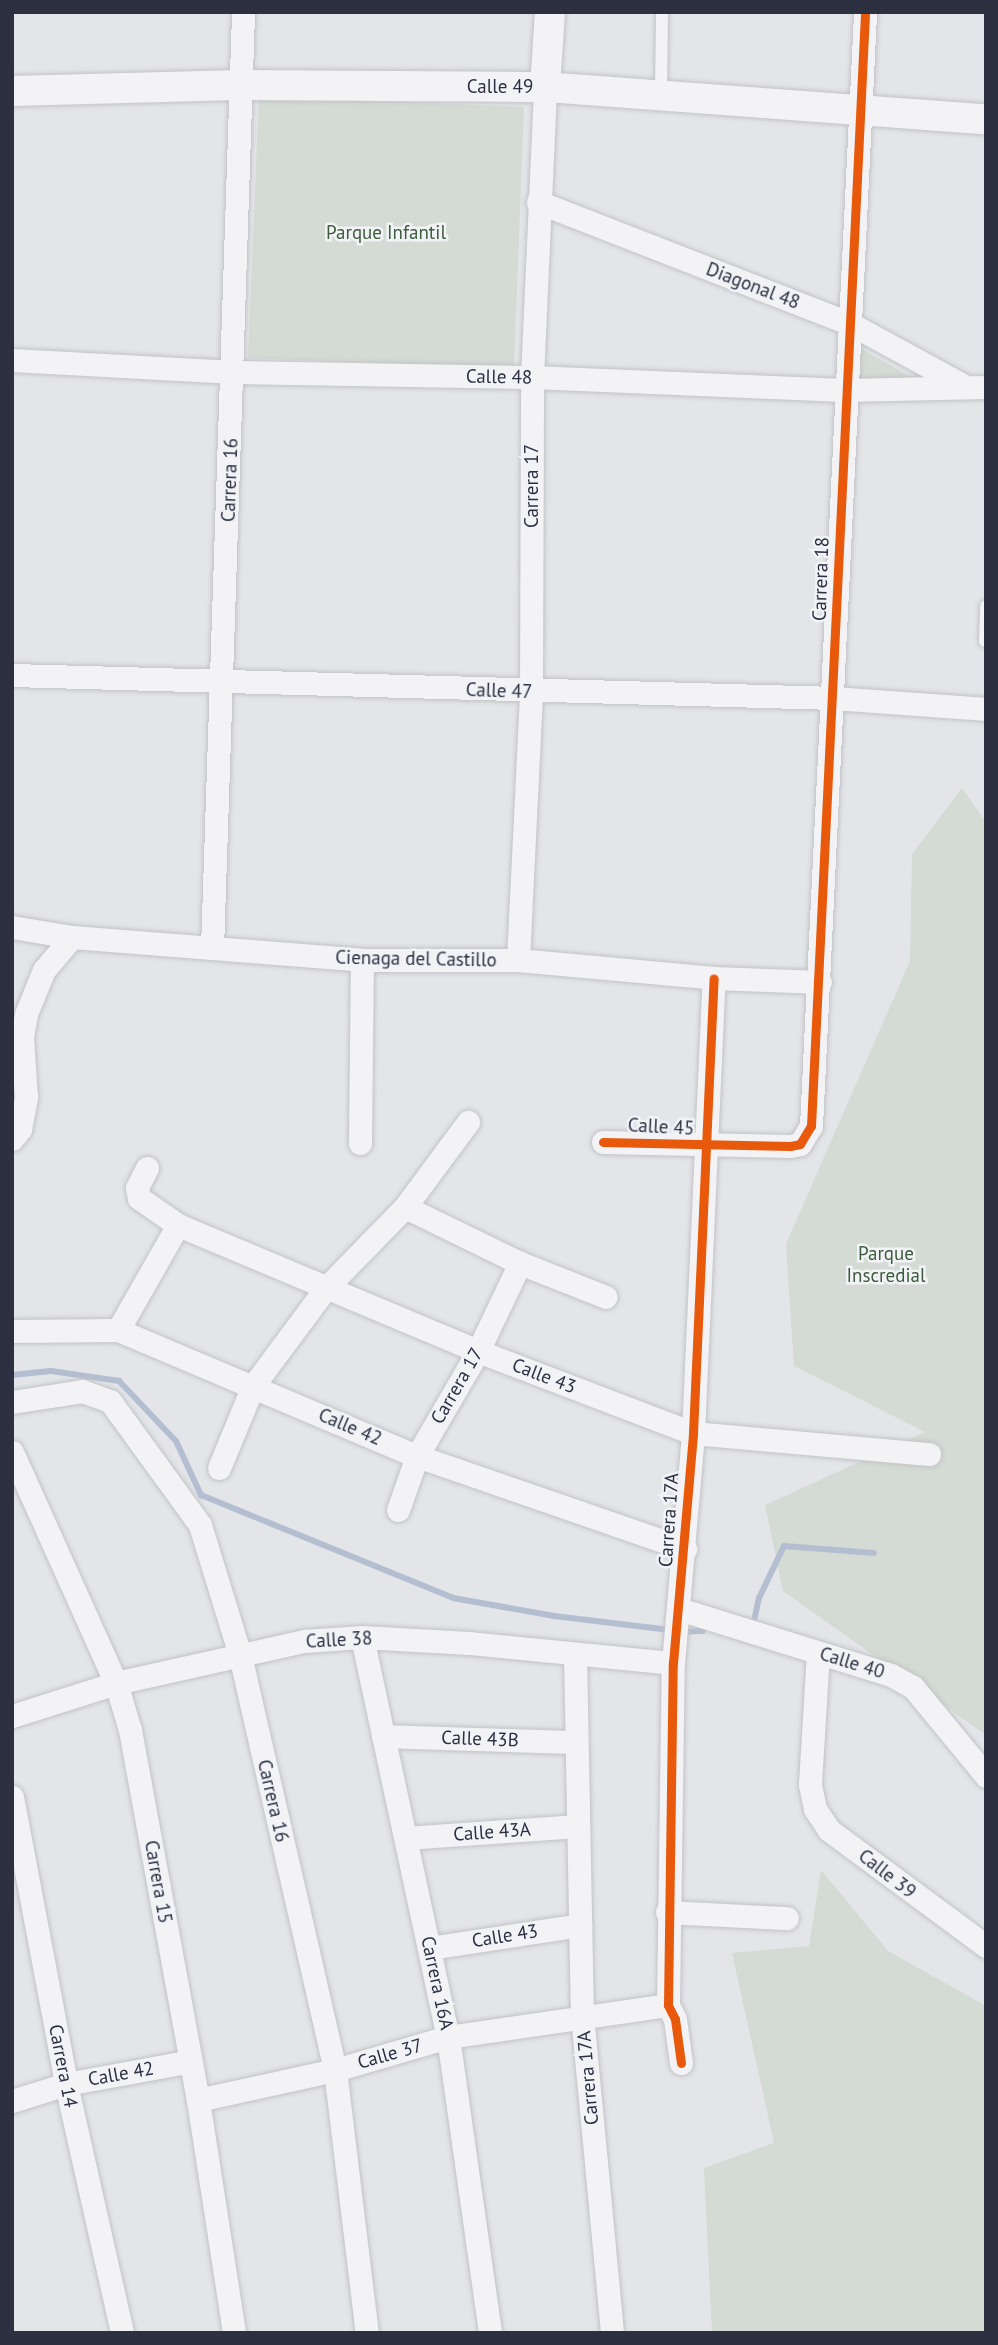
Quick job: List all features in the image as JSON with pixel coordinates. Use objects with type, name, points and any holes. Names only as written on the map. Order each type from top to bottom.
[{"type":"street","name":"Carrera 16","points":[[212,948],[224,681],[243,12]]},
{"type":"street","name":"Carrera 17","points":[[518,960],[531,692],[532,377],[538,202],[550,12]]},
{"type":"street","name":"Carrera 18","points":[[800,1144],[811,1126],[820,982],[834,698],[844,390],[864,12]]},
{"type":"street","name":"Calle 49","points":[[12,90],[240,85],[545,87],[986,119]]},
{"type":"street","name":"Diagonal 48","points":[[538,202],[849,323],[961,384]]},
{"type":"street","name":"Calle 48","points":[[12,360],[234,372],[532,377],[844,390],[961,384],[986,387]]},
{"type":"street","name":"Calle 47","points":[[12,675],[531,692],[834,698],[986,709]]},
{"type":"street","name":"Cienaga del Castillo","points":[[12,927],[72,937],[362,960],[518,960],[714,978],[820,982]]},
{"type":"street","points":[[12,1139],[20,1129],[26,1097],[22,1037],[26,1014],[44,970],[72,937]]},
{"type":"street","points":[[359,1143],[362,960]]},
{"type":"street","name":"Carrera 17A","points":[[681,2063],[675,2019],[668,2005],[667,1912],[676,1634],[693,1433],[709,1147],[714,978]]},
{"type":"street","points":[[219,1468],[253,1386],[325,1289],[405,1207],[468,1122]]},
{"type":"street","name":"Calle 45","points":[[603,1142],[709,1147],[800,1144]]},
{"type":"street","name":"Calle 43","points":[[147,1168],[137,1188],[139,1198],[177,1226],[478,1351],[693,1433],[929,1454]]},
{"type":"street","points":[[405,1207],[520,1263],[606,1297]]},
{"type":"street","points":[[118,1330],[177,1226]]},
{"type":"street","name":"Carrera 17","points":[[398,1510],[417,1456],[478,1351],[520,1263]]},
{"type":"street","name":"Calle 42","points":[[12,1331],[118,1330],[417,1456],[685,1549]]},
{"type":"street","name":"Carrera 16","points":[[12,1402],[82,1391],[110,1401],[200,1525],[240,1655],[335,2070],[366,2333]]},
{"type":"street","name":"Carrera 15","points":[[12,1452],[116,1683],[130,1730],[198,2099],[234,2333]]},
{"type":"street","name":"Calle 38","points":[[12,1716],[116,1683],[304,1641],[362,1637],[575,1654],[676,1634]]},
{"type":"street","name":"Calle 40","points":[[676,1634],[818,1653],[891,1675],[914,1687],[986,1776]]},
{"type":"street","name":"Carrera 16A","points":[[362,1637],[448,2037],[490,2333]]},
{"type":"street","name":"Calle 39","points":[[818,1653],[810,1784],[815,1809],[829,1830],[986,1946]]},
{"type":"street","name":"Carrera 17A","points":[[575,1654],[582,2015],[612,2333]]},
{"type":"street","name":"Calle 43B","points":[[383,1736],[576,1742]]},
{"type":"street","name":"Carrera 14","points":[[12,1797],[66,2084],[122,2333]]},
{"type":"street","name":"Calle 43A","points":[[406,1838],[578,1826]]},
{"type":"street","points":[[667,1912],[787,1918]]},
{"type":"street","name":"Calle 43","points":[[430,1948],[580,1925]]},
{"type":"street","name":"Calle 37","points":[[198,2099],[335,2070],[448,2037],[582,2015],[668,2005]]},
{"type":"street","name":"Calle 42","points":[[12,2101],[66,2084],[191,2061]]},
{"type":"lane","points":[[661,94],[662,12]]},
{"type":"lane","points":[[985,641],[986,606]]},
{"type":"green space","name":"Parque Infantil","points":[[259,97],[524,107],[514,368],[248,358]]},
{"type":"green space","points":[[853,344],[928,387],[852,386]]},
{"type":"green space","name":"Parque Inscredial","points":[[962,788],[986,822],[986,1735],[783,1591],[765,1505],[925,1432],[794,1366],[786,1244],[910,961],[912,854]]},
{"type":"green space","points":[[821,1870],[888,1951],[986,2006],[986,2333],[712,2333],[704,2168],[774,2143],[732,1953],[809,1946]]},
{"type":"waterway","points":[[12,1375],[51,1371],[119,1381],[176,1441],[201,1495],[453,1598],[554,1616],[670,1630]]},
{"type":"waterway","points":[[754,1621],[759,1598],[784,1546],[874,1553]]},
{"type":"waterway","points":[[681,1632],[703,1631]]},
{"type":"cycle path","points":[[603,1142],[790,1146],[800,1144],[811,1126],[865,12]]},
{"type":"cycle path","points":[[681,2063],[675,2019],[668,2005],[673,1663],[693,1433],[714,978]]}]
